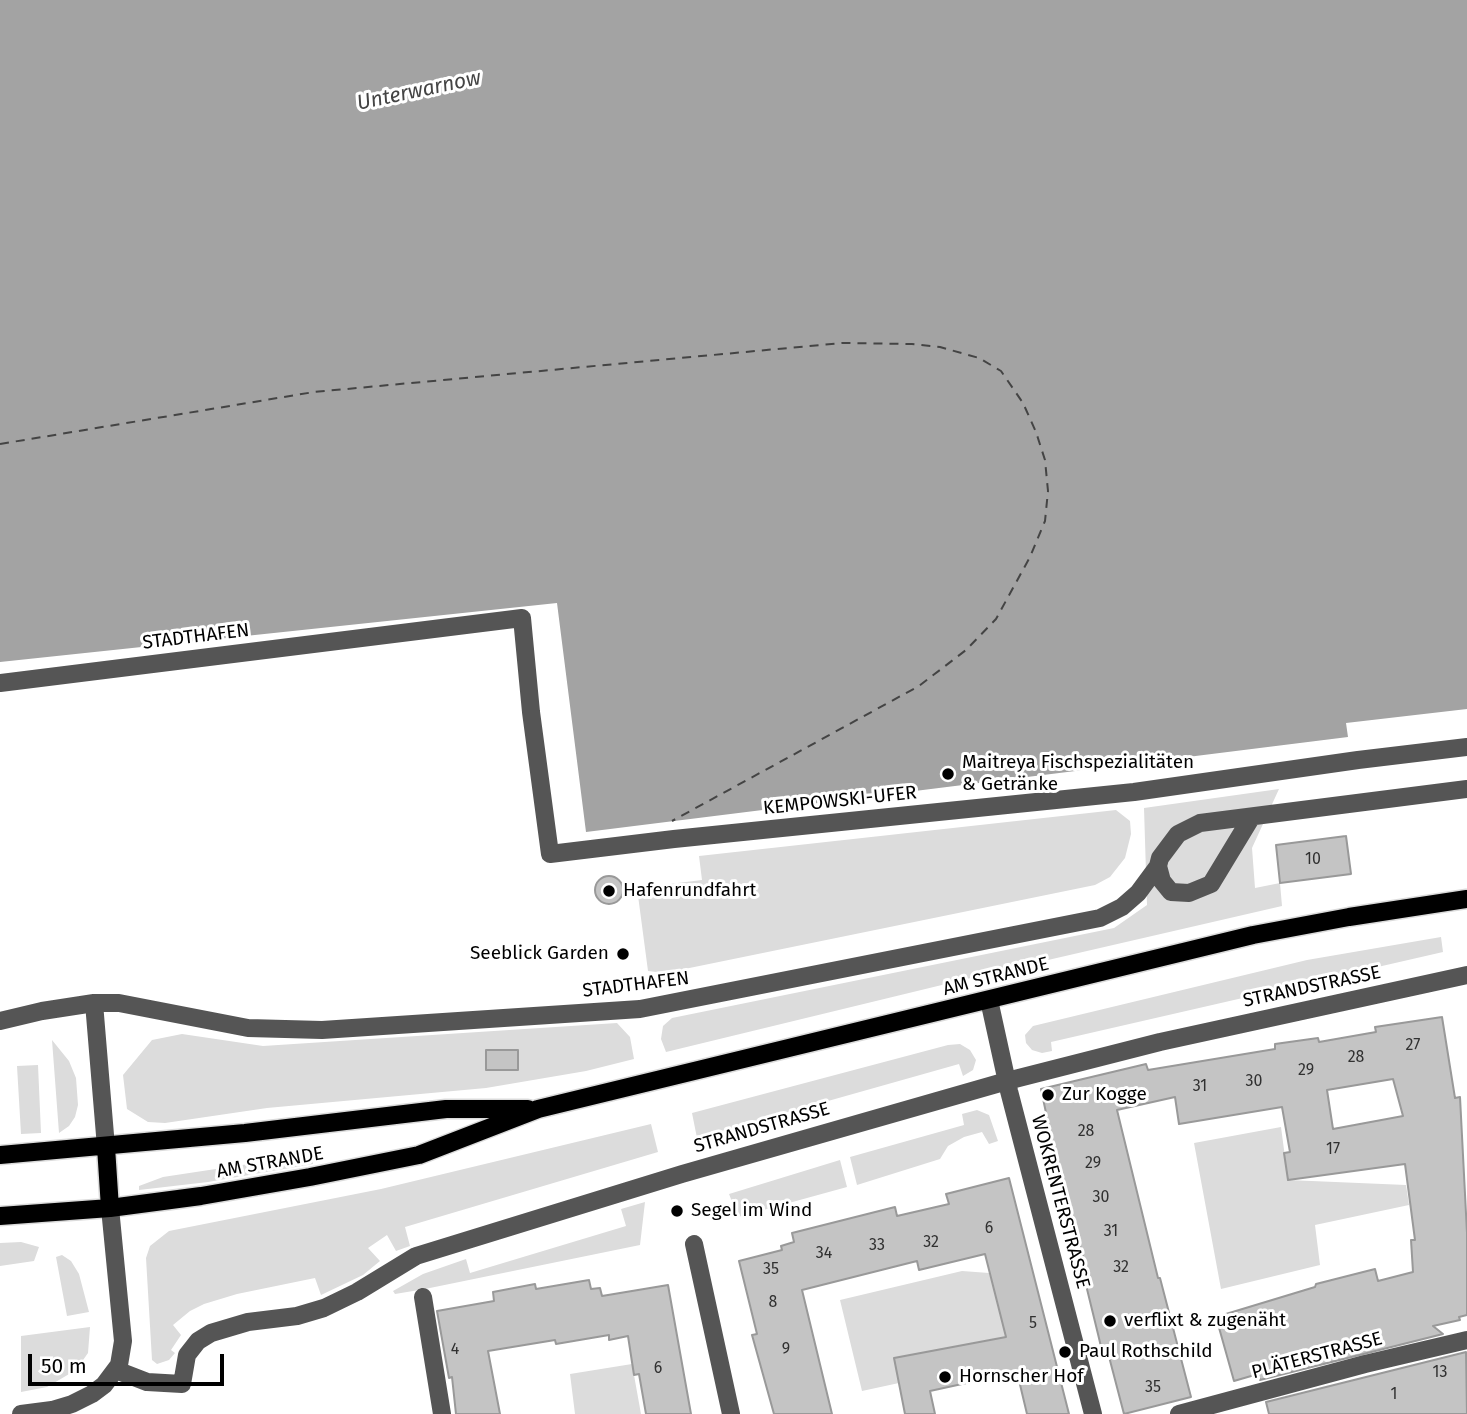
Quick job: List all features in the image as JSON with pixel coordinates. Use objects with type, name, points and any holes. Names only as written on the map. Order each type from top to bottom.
[{"type":"main road","name":"AM STRANDE","points":[[0,1216],[110,1208],[255,1187],[419,1154],[538,1109],[1253,935],[1467,899]]},
{"type":"main road","name":"AM STRANDE","points":[[0,1155],[106,1147],[446,1109],[538,1109]]},
{"type":"main road","points":[[106,1147],[110,1208]]},
{"type":"street","name":"STADTHAFEN","points":[[0,683],[522,618],[531,712],[550,854]]},
{"type":"street","name":"KEMPOWSKI-UFER","points":[[550,854],[1134,792],[1467,747]]},
{"type":"street","points":[[1251,818],[1210,884],[1189,894],[1171,892],[1162,881],[1158,866],[1160,858],[1178,834],[1200,823],[1467,789]]},
{"type":"street","name":"STADTHAFEN","points":[[0,1021],[93,1003],[145,1007],[248,1028],[322,1030],[640,1009],[1100,918],[1122,907],[1138,893],[1158,866]]},
{"type":"street","name":"STRANDSTRASSE","points":[[116,1370],[147,1382],[183,1384],[187,1355],[198,1341],[211,1333],[248,1322],[297,1316],[324,1308],[416,1256],[823,1132],[1007,1081],[1160,1042],[1467,975]]},
{"type":"street","name":"WOKRENTERSTRASSE","points":[[989,1000],[1007,1081],[1093,1414]]},
{"type":"street","points":[[93,1003],[106,1147]]},
{"type":"street","points":[[21,1414],[72,1404],[99,1390],[116,1370],[122,1354],[123,1340],[110,1208]]},
{"type":"street","points":[[694,1244],[730,1414]]},
{"type":"street","points":[[423,1297],[442,1414]]},
{"type":"street","name":"PLÄTERSTRASSE","points":[[1179,1414],[1365,1364],[1467,1340]]},
{"type":"shaded area","points":[[1279,789],[1252,848],[1255,888],[1280,883],[1282,906],[666,1052],[661,1039],[663,1026],[672,1018],[1114,928],[1147,905],[1144,808]]},
{"type":"shaded area","points":[[1116,810],[1130,821],[1131,834],[1125,858],[1110,877],[1095,885],[665,973],[648,971],[637,888],[702,880],[699,856]]},
{"type":"shaded area","points":[[1441,937],[1443,952],[1051,1042],[1052,1051],[1042,1053],[1032,1050],[1026,1043],[1025,1035],[1033,1026],[1307,960]]},
{"type":"shaded area","points":[[617,1023],[630,1037],[634,1059],[586,1071],[486,1088],[267,1108],[165,1123],[148,1122],[127,1109],[123,1075],[152,1040],[182,1034],[263,1046]]},
{"type":"shaded area","points":[[52,1040],[69,1061],[76,1078],[78,1105],[75,1117],[69,1126],[59,1133]]},
{"type":"shaded area","points":[[960,1044],[970,1050],[976,1060],[973,1070],[963,1076],[959,1064],[697,1138],[692,1113]]},
{"type":"shaded area","points":[[38,1065],[41,1133],[21,1134],[17,1066]]},
{"type":"shaded area","points":[[977,1110],[989,1115],[998,1141],[989,1144],[982,1132],[964,1137],[948,1146],[940,1159],[857,1185],[850,1157],[964,1125],[962,1114]]},
{"type":"shaded area","points":[[651,1124],[658,1152],[405,1227],[410,1246],[396,1251],[387,1235],[368,1248],[380,1261],[363,1275],[321,1295],[315,1278],[237,1294],[204,1304],[173,1325],[181,1335],[171,1350],[175,1353],[169,1360],[157,1364],[152,1360],[146,1258],[150,1246],[169,1231],[381,1189]]},
{"type":"shaded area","points":[[1281,1127],[1288,1180],[1406,1185],[1409,1205],[1315,1225],[1320,1265],[1221,1289],[1194,1143]]},
{"type":"shaded area","points":[[311,1151],[313,1164],[208,1182],[139,1190],[139,1186],[163,1177],[275,1160]]},
{"type":"shaded area","points":[[840,1160],[847,1187],[738,1217],[729,1194]]},
{"type":"shaded area","points":[[645,1202],[640,1245],[425,1289],[395,1294],[393,1291],[423,1274],[466,1259],[470,1273],[626,1226],[621,1209]]},
{"type":"shaded area","points":[[21,1242],[39,1247],[34,1261],[0,1266],[0,1243]]},
{"type":"shaded area","points":[[62,1255],[71,1261],[79,1274],[89,1312],[67,1316],[56,1257]]},
{"type":"shaded area","points":[[962,1271],[989,1273],[1008,1336],[894,1358],[899,1383],[862,1391],[840,1300]]},
{"type":"shaded area","points":[[90,1327],[88,1353],[76,1370],[47,1387],[21,1392],[21,1336]]},
{"type":"shaded area","points":[[632,1364],[641,1414],[575,1414],[570,1374]]},
{"type":"water","name":"Unterwarnow","points":[[0,0],[1467,0],[1467,709],[1346,723],[1348,737],[586,832],[557,603],[0,662]]},
{"type":"building","points":[[1346,836],[1351,874],[1280,883],[1276,845]]},
{"type":"building","name":"Hafenrundfahrt","points":[[609,876],[619,880],[623,890],[619,900],[609,904],[599,900],[595,890],[599,880]]},
{"type":"building","points":[[1442,1017],[1455,1098],[1460,1097],[1467,1233],[1467,1315],[1459,1317],[1460,1320],[1433,1326],[1443,1334],[1260,1380],[1258,1374],[1234,1381],[1216,1317],[1315,1287],[1316,1284],[1375,1269],[1378,1281],[1413,1272],[1411,1240],[1415,1240],[1405,1164],[1288,1180],[1284,1153],[1290,1152],[1282,1107],[1179,1124],[1175,1097],[1117,1110],[1158,1278],[1191,1397],[1124,1414],[1107,1349],[1102,1351],[1086,1285],[1090,1284],[1069,1203],[1066,1204],[1041,1089],[1146,1064],[1148,1070],[1275,1049],[1275,1044],[1318,1038],[1319,1042],[1376,1032],[1375,1027]],"holes":[[[1393,1079],[1403,1116],[1333,1129],[1327,1090]]]},
{"type":"building","points":[[486,1050],[518,1050],[518,1070],[486,1070]]},
{"type":"building","points":[[1009,1178],[1069,1414],[1027,1414],[1017,1372],[930,1391],[935,1414],[905,1414],[894,1358],[1006,1337],[985,1254],[919,1270],[917,1261],[802,1290],[832,1414],[774,1414],[752,1335],[757,1334],[739,1261],[782,1250],[781,1246],[794,1242],[792,1233],[895,1207],[897,1216],[949,1204],[946,1194]]},
{"type":"building","points":[[589,1280],[591,1289],[600,1288],[602,1296],[668,1285],[691,1414],[646,1414],[639,1374],[634,1375],[628,1336],[609,1340],[609,1335],[556,1344],[555,1340],[488,1351],[500,1414],[456,1414],[452,1377],[449,1378],[437,1311],[494,1301],[493,1292],[535,1284],[536,1289]]},
{"type":"building","points":[[1466,1352],[1467,1414],[1269,1414],[1266,1402]]},
{"type":"ferry route","points":[[0,444],[314,392],[842,343],[940,347],[979,358],[1001,371],[1023,403],[1036,432],[1045,460],[1048,491],[1045,521],[1030,557],[996,619],[966,650],[919,686],[672,821]]},
{"type":"place","name":"Maitreya Fischspezialitäten & Getränke","points":[[948,774]]},
{"type":"place","name":"Hafenrundfahrt","points":[[609,891]]},
{"type":"place","name":"Seeblick Garden","points":[[623,954]]},
{"type":"place","name":"Zur Kogge","points":[[1048,1095]]},
{"type":"place","name":"Segel im Wind","points":[[677,1211]]},
{"type":"place","name":"verflixt & zugenäht","points":[[1110,1321]]},
{"type":"place","name":"Paul Rothschild","points":[[1065,1352]]},
{"type":"place","name":"Hornscher Hof","points":[[945,1377]]}]
